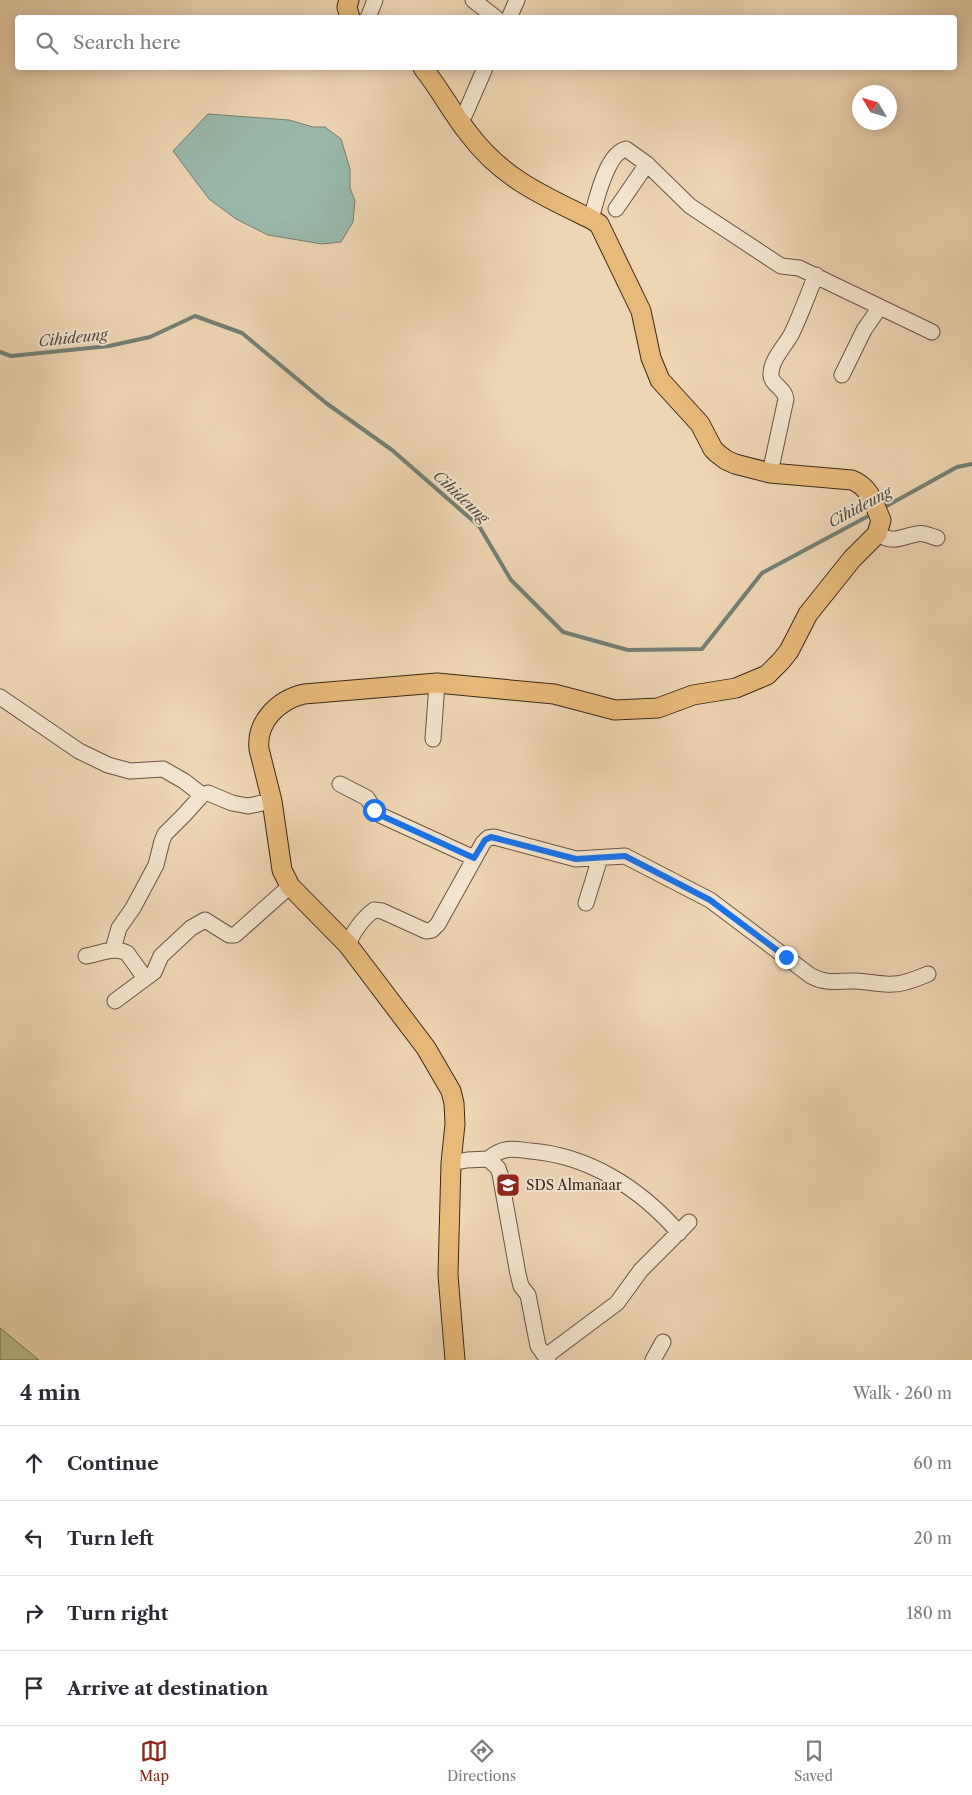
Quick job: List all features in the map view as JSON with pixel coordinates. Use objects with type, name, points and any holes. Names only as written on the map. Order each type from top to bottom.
[{"type":"main road","points":[[349,0],[347,7],[349,15]]},
{"type":"main road","points":[[425,70],[470,137],[498,167],[538,194],[591,219],[602,228],[641,311],[651,358],[660,380],[700,424],[713,449],[726,460],[735,464],[770,473],[852,480],[863,486],[870,495],[879,527],[808,614],[789,651],[781,661],[767,675],[736,688],[693,695],[658,708],[615,710],[554,694],[437,683],[304,694],[285,701],[275,709],[262,726],[259,733],[259,749],[272,802],[282,870],[290,886],[348,946],[426,1048],[450,1091],[454,1103],[455,1124],[450,1163],[448,1274],[455,1360]]},
{"type":"street","points":[[369,15],[375,0]]},
{"type":"street","points":[[473,0],[492,15]]},
{"type":"street","points":[[510,15],[517,0]]},
{"type":"street","points":[[452,113],[465,114],[485,70]]},
{"type":"street","points":[[591,219],[601,180],[612,161],[620,152],[626,149],[647,164],[690,206],[781,266],[799,268],[816,275],[932,332]]},
{"type":"street","points":[[616,209],[647,164]]},
{"type":"street","points":[[770,473],[786,399],[784,391],[770,374],[792,331],[816,275]]},
{"type":"street","points":[[842,375],[864,330],[880,307]]},
{"type":"street","points":[[879,527],[886,538],[901,539],[918,533],[936,538]]},
{"type":"street","points":[[433,739],[437,683]]},
{"type":"street","points":[[0,698],[80,751],[108,765],[130,771],[163,769],[184,781],[202,795]]},
{"type":"street","points":[[340,784],[367,798],[380,815],[474,858]]},
{"type":"street","points":[[112,949],[119,928],[156,865],[165,834],[202,795],[208,793],[232,803],[248,806],[272,802]]},
{"type":"street","points":[[348,946],[358,926],[374,910],[382,911],[426,931],[432,930],[438,924],[485,840],[491,837],[576,859],[625,856],[710,900],[811,976],[820,980],[834,983],[855,981],[886,984],[905,983],[928,974]]},
{"type":"street","points":[[586,903],[600,858]]},
{"type":"street","points":[[115,1001],[155,971],[157,961],[161,956],[192,928],[205,920],[229,935],[234,935],[290,886]]},
{"type":"street","points":[[86,956],[112,949],[127,953],[145,978]]},
{"type":"street","points":[[450,1163],[488,1159],[497,1152],[506,1149],[553,1153],[587,1163],[622,1183],[650,1203],[679,1233]]},
{"type":"street","points":[[488,1159],[498,1168],[500,1174],[518,1274],[528,1296],[538,1346],[547,1358],[617,1302],[641,1270],[689,1222]]},
{"type":"street","points":[[653,1360],[663,1342]]},
{"type":"green space","points":[[0,1328],[39,1360],[0,1360]]},
{"type":"shaded area","points":[[208,114],[289,120],[313,127],[325,127],[341,139],[350,169],[350,188],[355,201],[353,222],[341,242],[322,244],[268,235],[236,219],[209,199],[173,151]]},
{"type":"waterway","name":"Cihideung","points":[[0,352],[11,356],[109,346],[150,337],[195,316],[242,333],[326,403],[392,450],[479,526],[511,580],[563,632],[628,650],[702,649],[762,573],[872,514]]},
{"type":"waterway","name":"Cihideung","points":[[883,508],[957,467],[972,464]]},
{"type":"place","name":"SDS Almanaar","points":[[508,1185]]},
{"type":"route","points":[[374,810],[380,815],[474,858],[485,840],[491,837],[576,859],[625,856],[710,900],[786,957]]}]
